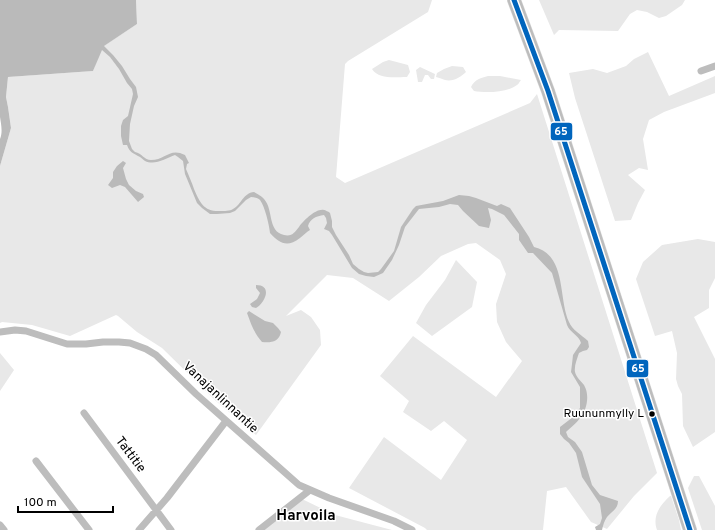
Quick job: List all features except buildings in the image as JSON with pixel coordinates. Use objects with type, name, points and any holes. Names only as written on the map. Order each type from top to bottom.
[{"type":"highway","points":[[514,0],[548,91],[690,530]]},
{"type":"street","points":[[701,71],[715,66]]},
{"type":"street","name":"Vanajanlinnantie","points":[[0,332],[15,330],[26,331],[67,344],[119,342],[130,343],[138,346],[156,355],[196,394],[299,485],[328,498],[394,521],[412,530]]},
{"type":"street","name":"Tattitie","points":[[84,413],[170,530]]},
{"type":"street","points":[[138,530],[167,498],[226,421]]},
{"type":"street","points":[[36,461],[89,530]]},
{"type":"street","points":[[260,530],[310,490]]},
{"type":"street","points":[[0,525],[4,530]]},
{"type":"shaded area","points":[[0,0],[136,0],[137,24],[104,46],[122,66],[136,87],[138,97],[134,106],[130,124],[129,141],[135,152],[149,160],[160,158],[175,152],[185,155],[189,163],[187,164],[186,169],[196,194],[203,206],[210,210],[232,210],[247,194],[254,192],[262,197],[267,204],[275,229],[279,233],[289,235],[293,234],[303,222],[314,213],[325,210],[330,213],[332,227],[353,264],[364,272],[368,273],[378,272],[394,251],[401,227],[416,206],[443,201],[459,195],[476,198],[497,206],[501,204],[510,208],[534,247],[545,252],[552,259],[560,278],[566,312],[570,325],[588,341],[589,347],[587,350],[579,353],[575,370],[576,376],[586,389],[586,407],[579,420],[566,432],[568,437],[575,442],[582,452],[592,485],[600,495],[618,501],[616,508],[606,519],[602,530],[596,530],[595,527],[600,524],[602,518],[600,504],[582,477],[576,453],[560,434],[560,427],[573,417],[580,408],[580,387],[571,372],[573,355],[581,343],[567,325],[552,273],[533,253],[528,253],[519,240],[519,234],[504,215],[488,208],[491,220],[489,228],[479,226],[458,205],[450,204],[439,207],[419,209],[405,227],[392,260],[383,273],[374,277],[359,274],[352,268],[332,235],[329,231],[324,229],[327,223],[324,215],[316,217],[312,220],[308,226],[310,230],[300,238],[291,243],[284,243],[280,242],[270,233],[264,207],[257,198],[251,197],[235,211],[230,213],[210,214],[197,203],[185,174],[183,161],[178,157],[175,155],[153,163],[145,161],[129,150],[127,145],[123,145],[121,126],[123,120],[128,116],[133,94],[132,89],[110,57],[102,50],[93,71],[8,77],[6,97],[11,128],[0,166],[0,139],[2,131],[0,117]]},
{"type":"shaded area","points":[[136,0],[432,0],[428,12],[345,64],[336,177],[345,183],[530,103],[537,94],[657,473],[634,496],[607,529],[591,522],[566,487],[547,491],[543,530],[427,530],[349,488],[384,437],[441,480],[467,440],[444,421],[431,431],[403,412],[409,401],[380,376],[413,336],[496,397],[522,361],[506,342],[497,322],[496,304],[506,274],[500,260],[476,243],[468,244],[441,256],[419,277],[389,301],[353,278],[327,275],[286,316],[301,310],[311,317],[320,330],[321,345],[256,435],[216,401],[162,348],[137,332],[116,315],[70,336],[32,325],[0,323],[0,166],[11,128],[6,97],[8,77],[93,71],[102,47],[137,24]]},
{"type":"shaded area","points":[[539,0],[685,0],[682,5],[666,16],[659,18],[647,12],[637,10],[630,14],[618,31],[559,30],[554,35]]},
{"type":"shaded area","points":[[648,52],[669,96],[715,76],[715,93],[664,112],[649,120],[643,139],[648,170],[639,168],[628,175],[645,190],[631,220],[615,221],[575,98],[569,73],[593,69],[607,73],[626,66],[634,59]]},
{"type":"shaded area","points":[[389,60],[408,65],[410,72],[407,77],[383,76],[375,73],[372,69]]},
{"type":"shaded area","points":[[452,66],[463,67],[466,72],[454,80],[445,80],[436,77],[437,73]]},
{"type":"shaded area","points":[[420,67],[435,74],[434,79],[431,79],[428,75],[425,75],[422,82],[418,82],[416,70]]},
{"type":"shaded area","points":[[488,76],[500,76],[521,80],[517,85],[508,90],[490,92],[474,91],[471,87],[474,82]]},
{"type":"shaded area","points":[[123,161],[126,163],[123,168],[129,185],[136,191],[143,194],[144,197],[138,202],[125,187],[120,185],[112,188],[108,185],[113,178],[113,172]]},
{"type":"shaded area","points":[[698,239],[715,242],[715,278],[709,290],[709,308],[694,317],[715,359],[715,432],[693,447],[683,426],[682,394],[676,379],[677,353],[672,331],[655,336],[636,279],[643,262],[662,245]]},
{"type":"shaded area","points":[[456,260],[477,282],[472,307],[432,336],[416,323],[426,305],[445,280]]},
{"type":"shaded area","points":[[256,285],[264,288],[266,295],[256,308],[252,307],[250,304],[257,299],[260,293],[256,288]]},
{"type":"shaded area","points":[[249,311],[265,321],[273,323],[278,328],[281,332],[276,340],[271,342],[262,342],[251,325],[247,313]]},
{"type":"shaded area","points":[[0,353],[14,370],[0,391]]},
{"type":"shaded area","points":[[694,476],[699,476],[715,506],[715,530],[702,530],[688,488]]},
{"type":"shaded area","points":[[670,496],[681,530],[657,530],[656,515],[660,507]]},
{"type":"shaded area","points":[[302,499],[335,515],[392,530],[263,530]]},
{"type":"transit line","name":"65","points":[[514,0],[548,91],[690,530]]},
{"type":"place","name":"Ruununmylly L","points":[[652,414]]},
{"type":"district","name":"Harvoila","points":[[306,516]]}]
